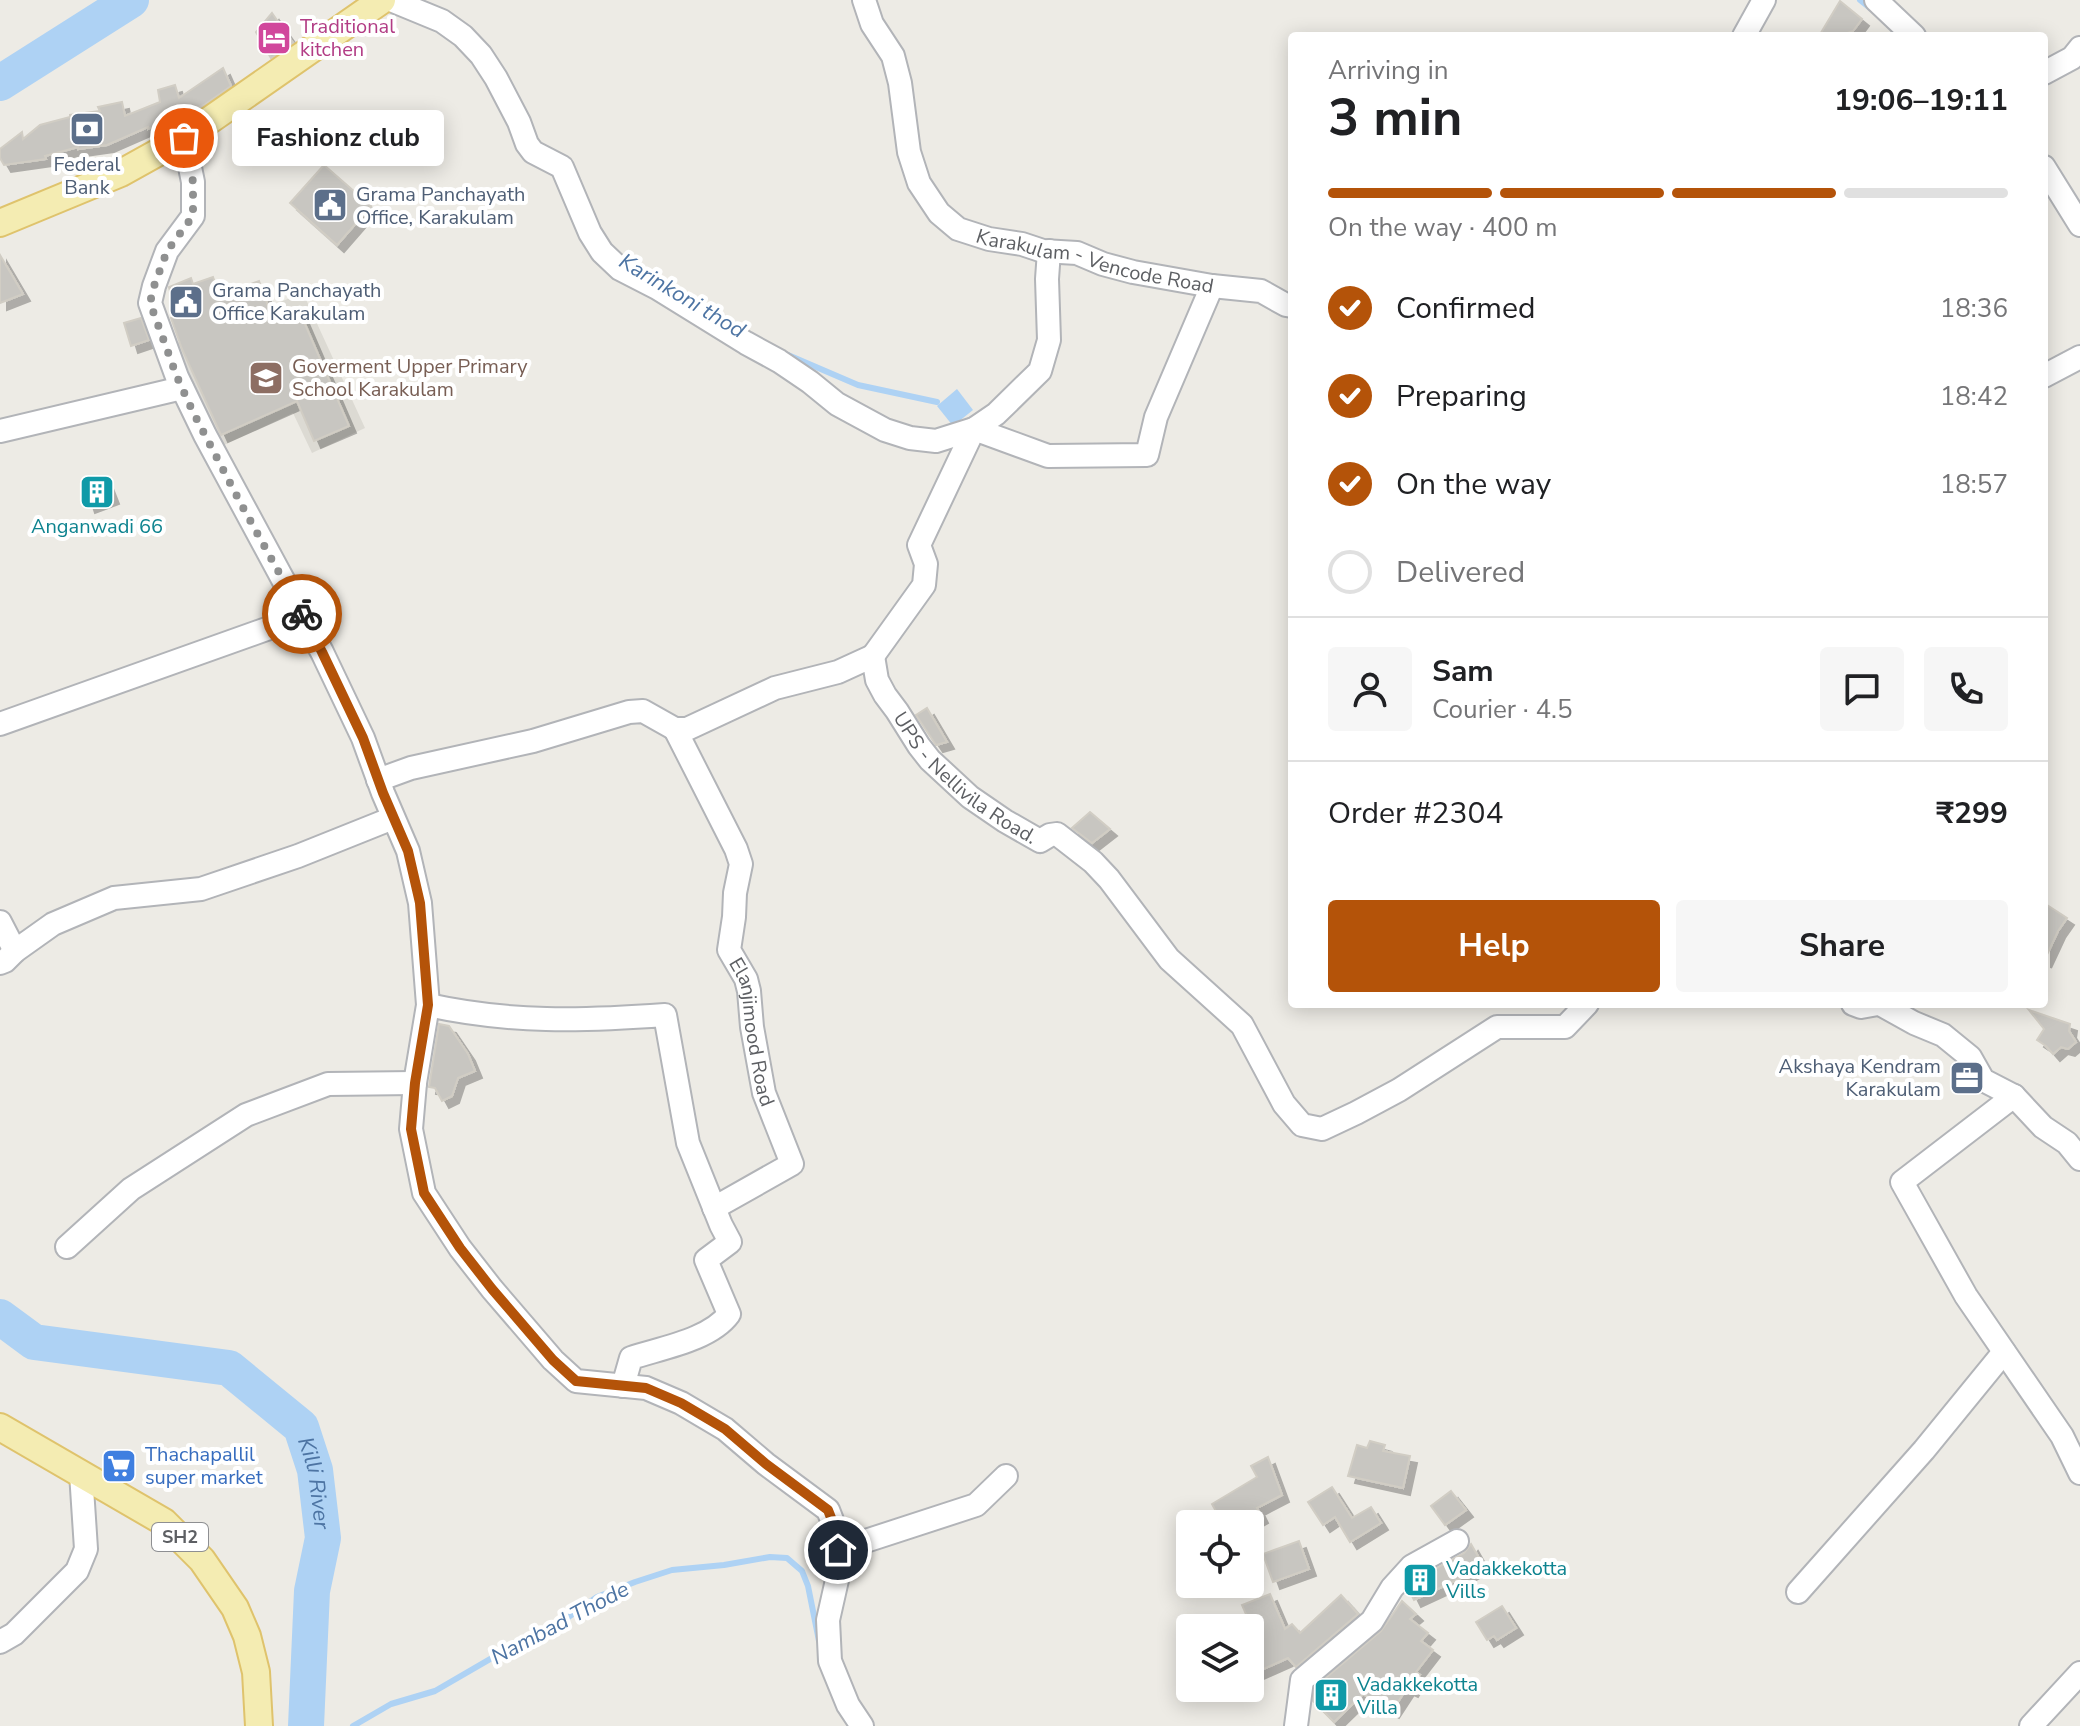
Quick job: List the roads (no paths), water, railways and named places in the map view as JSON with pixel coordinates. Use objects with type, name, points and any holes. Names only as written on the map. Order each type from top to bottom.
[{"type":"main road","points":[[0,223],[121,173],[184,138],[382,0]]},
{"type":"main road","name":"SH2","points":[[0,1427],[164,1522],[202,1560],[235,1608],[247,1636],[256,1672],[259,1726]]},
{"type":"street","points":[[391,0],[442,21],[463,36],[481,55],[519,122],[527,144],[533,152],[562,167],[590,233],[602,252],[620,269],[779,361],[837,404],[885,430],[910,438],[936,441],[974,429],[996,414],[1040,371],[1049,340],[1049,251]]},
{"type":"street","name":"Karakulam - Vencode Road","points":[[864,0],[872,24],[893,56],[900,83],[909,152],[919,183],[939,213],[958,229],[989,239],[1049,251],[1077,253],[1133,272],[1261,291],[1288,304]]},
{"type":"street","points":[[1746,32],[1764,0]]},
{"type":"street","points":[[1876,0],[1910,32]]},
{"type":"street","points":[[2048,71],[2072,58],[2080,48]]},
{"type":"street","points":[[184,138],[193,182],[193,216],[167,251],[150,303],[182,388],[303,616],[363,738],[408,851],[420,903],[428,1005],[411,1129],[424,1193],[460,1248],[492,1289],[553,1360],[576,1381],[646,1388],[669,1398],[725,1429],[828,1510],[835,1528],[838,1550],[837,1580],[828,1620],[830,1661],[848,1705],[862,1726]]},
{"type":"street","points":[[2048,173],[2080,225]]},
{"type":"street","points":[[974,429],[1048,456],[1147,455],[1156,417],[1212,286]]},
{"type":"street","points":[[2048,374],[2080,357]]},
{"type":"street","points":[[0,431],[182,388]]},
{"type":"street","points":[[378,780],[411,768],[533,741],[629,712],[643,711],[675,729],[687,729],[775,688],[838,672],[873,656],[924,585],[926,564],[919,545],[974,429]]},
{"type":"street","points":[[0,724],[303,616]]},
{"type":"street","name":"UPS - Nellivila Road.","points":[[873,656],[877,680],[885,695],[930,760],[970,797],[1005,821],[1040,841],[1057,834],[1093,862],[1169,959],[1242,1025],[1284,1104],[1302,1125],[1322,1129],[1356,1113],[1399,1090],[1497,1027],[1565,1027],[1583,1008]]},
{"type":"street","name":"Elanjimood Road","points":[[675,729],[741,864],[729,950],[746,979],[764,1093],[792,1164],[714,1208]]},
{"type":"street","points":[[0,922],[7,957],[53,924],[114,898],[201,889],[298,856],[393,818]]},
{"type":"street","points":[[428,1005],[468,1014],[525,1019],[586,1020],[665,1015],[688,1143],[730,1242],[706,1260],[729,1314],[723,1322],[698,1337],[631,1358],[623,1386]]},
{"type":"street","points":[[1886,1008],[1943,1035],[1970,1057],[1983,1080],[2014,1096],[2043,1127],[2067,1143],[2080,1159]]},
{"type":"street","points":[[67,1247],[131,1189],[246,1115],[328,1084],[415,1083]]},
{"type":"street","points":[[2014,1096],[1902,1182],[1966,1296],[2062,1436],[2080,1473]]},
{"type":"street","points":[[1798,1592],[1924,1450],[2004,1352]]},
{"type":"street","points":[[0,1642],[14,1634],[77,1571],[86,1549],[81,1473]]},
{"type":"street","points":[[838,1550],[976,1505],[1006,1476]]},
{"type":"street","points":[[1296,1726],[1302,1680],[1372,1621],[1392,1588],[1412,1566],[1457,1541]]},
{"type":"street","points":[[2031,1726],[2080,1673]]},
{"type":"water","points":[[957,389],[973,410],[953,426],[937,406]]},
{"type":"waterway","name":"Killi River","points":[[0,83],[131,0]]},
{"type":"waterway","points":[[1860,0],[1870,8]]},
{"type":"waterway","name":"Karinkoni thod","points":[[788,355],[858,385],[937,402]]},
{"type":"waterway","name":"Killi River","points":[[0,1317],[34,1342],[229,1368],[301,1427],[315,1470],[323,1538],[312,1591],[306,1726]]},
{"type":"waterway","name":"Nambad Thode","points":[[353,1726],[391,1704],[435,1691],[567,1618],[597,1597],[672,1570],[770,1557],[787,1558],[802,1571],[808,1586],[819,1641]]},
{"type":"place","name":"Traditional kitchen","points":[[274,38]]},
{"type":"place","name":"Federal Bank","points":[[87,129]]},
{"type":"place","name":"Fashionz club","points":[[184,138]]},
{"type":"place","name":"Grama Panchayath Office, Karakulam","points":[[330,205]]},
{"type":"place","name":"Grama Panchayath Office Karakulam","points":[[186,302]]},
{"type":"place","name":"Goverment Upper Primary School Karakulam","points":[[266,378]]},
{"type":"place","name":"Anganwadi 66","points":[[97,492]]},
{"type":"place","name":"Akshaya Kendram Karakulam","points":[[1967,1078]]},
{"type":"place","name":"Thachapallil super market","points":[[119,1466]]},
{"type":"place","name":"Vadakkekotta Vills","points":[[1420,1580]]},
{"type":"place","name":"Vadakkekotta Villa","points":[[1331,1695]]}]
